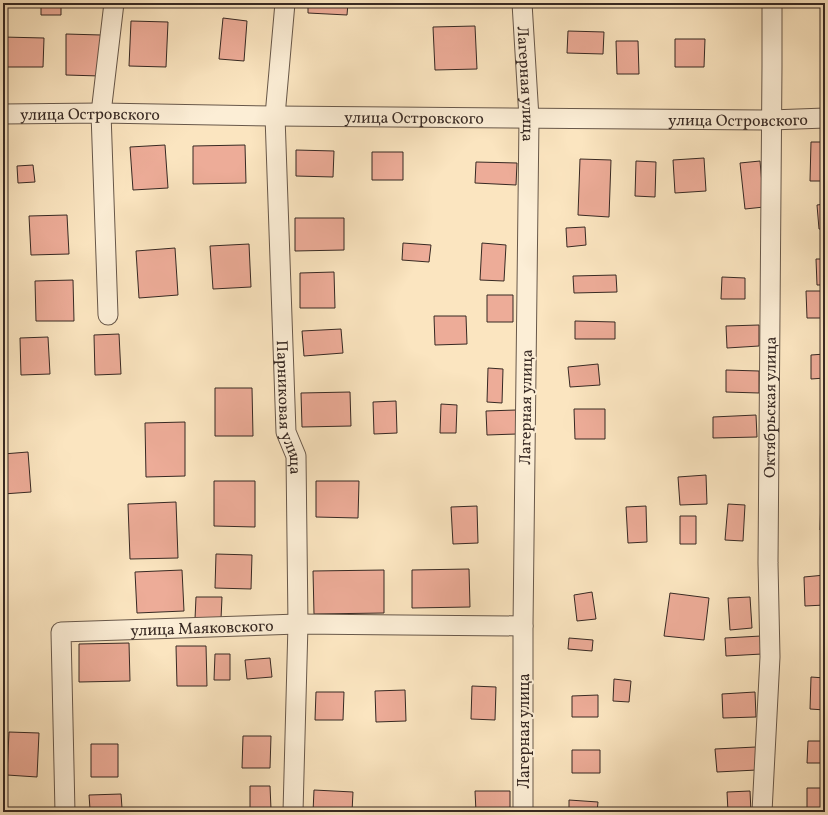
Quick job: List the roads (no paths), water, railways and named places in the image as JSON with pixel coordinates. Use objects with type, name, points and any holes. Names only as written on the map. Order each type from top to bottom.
[{"type":"street","points":[[108,315],[101,113],[114,3]]},
{"type":"street","name":"Парниковая улица","points":[[285,3],[275,116],[286,432],[296,456],[298,624],[294,812]]},
{"type":"street","name":"Лагерная улица","points":[[522,3],[529,118],[523,626],[523,812]]},
{"type":"street","name":"Октябрьская улица","points":[[762,812],[770,657],[768,555],[772,3]]},
{"type":"street","name":"улица Островского","points":[[3,114],[101,113],[771,120],[825,118]]},
{"type":"street","name":"улица Маяковского","points":[[65,812],[61,632],[298,624],[523,626]]}]
